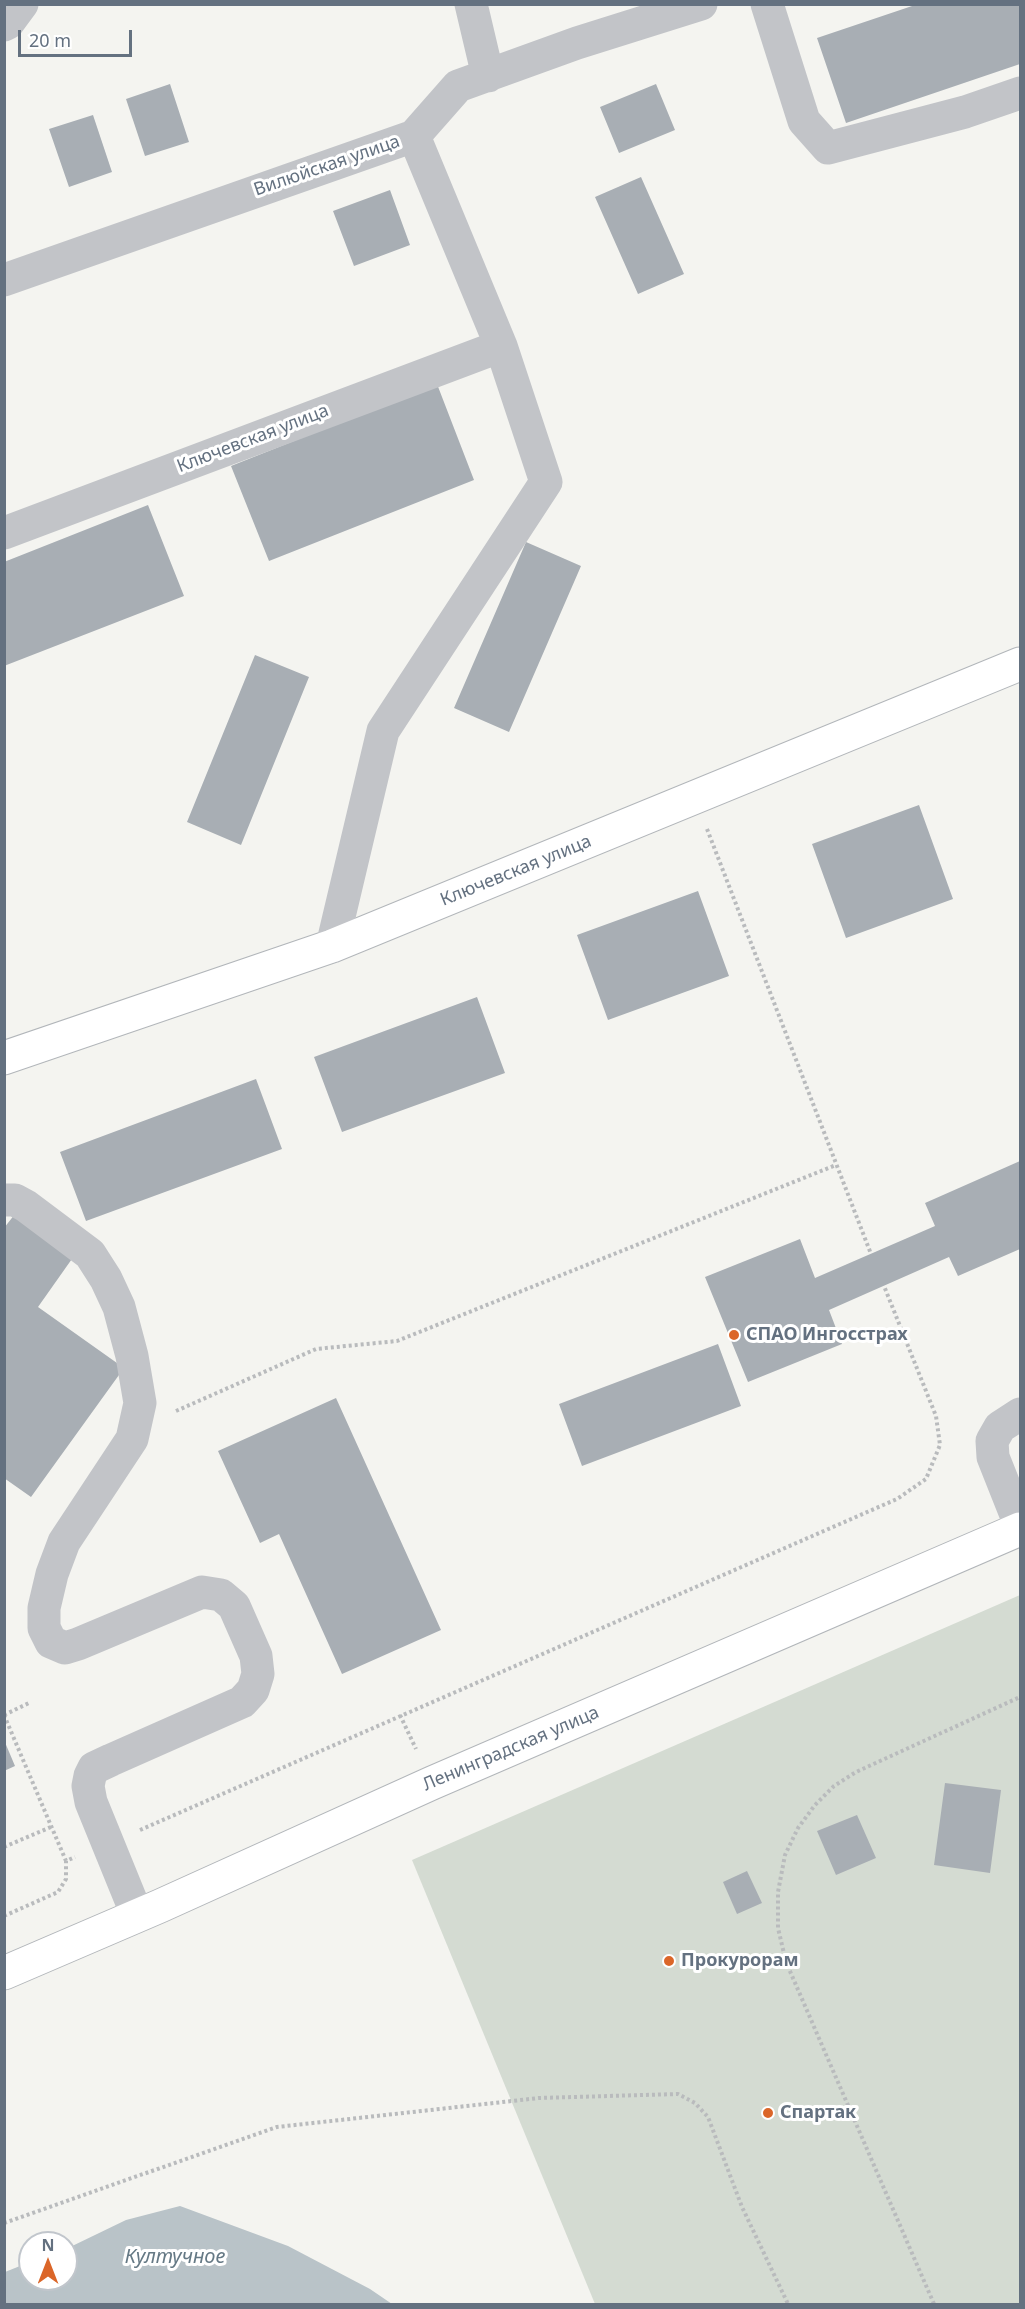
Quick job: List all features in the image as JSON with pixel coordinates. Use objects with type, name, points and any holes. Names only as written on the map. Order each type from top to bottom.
[{"type":"main road","name":"Ключевская улица","points":[[4,1058],[332,946],[1020,664]]},
{"type":"main road","name":"Ленинградская улица","points":[[4,1973],[432,1783],[1020,1527]]},
{"type":"street","points":[[4,25],[22,4]]},
{"type":"street","points":[[471,4],[488,76]]},
{"type":"street","name":"Вилюйская улица","points":[[4,280],[414,136],[458,86],[577,43],[701,4]]},
{"type":"street","points":[[767,4],[804,121],[828,148],[965,112],[1020,93]]},
{"type":"street","points":[[332,946],[383,731],[546,482],[501,346],[414,136]]},
{"type":"street","name":"Ключевская улица","points":[[4,533],[501,346]]},
{"type":"street","points":[[4,1200],[15,1200],[26,1206],[90,1254],[106,1279],[119,1307],[132,1356],[140,1402],[132,1439],[64,1542],[52,1574],[44,1608],[44,1628],[51,1642],[65,1648],[78,1644],[202,1592],[221,1595],[234,1606],[256,1656],[258,1674],[253,1690],[242,1702],[94,1768],[90,1776],[88,1786],[91,1802],[136,1915]]},
{"type":"street","points":[[1020,1413],[1000,1426],[992,1441],[993,1457],[1020,1527]]},
{"type":"path","points":[[720,863],[871,1254]]},
{"type":"path","points":[[134,1430],[316,1349],[397,1341],[836,1165]]},
{"type":"path","points":[[66,1861],[897,1499],[926,1479],[940,1446],[936,1416],[884,1286]]},
{"type":"path","points":[[934,2304],[786,1962],[778,1928],[778,1892],[785,1855],[798,1828],[815,1805],[834,1786],[856,1772],[1020,1697]]},
{"type":"path","points":[[4,1916],[58,1892],[66,1879],[66,1861],[4,1715],[32,1702]]},
{"type":"path","points":[[400,1715],[418,1753]]},
{"type":"path","points":[[4,1847],[51,1827]]},
{"type":"path","points":[[4,2223],[277,2127],[540,2098],[678,2094],[695,2103],[708,2117],[742,2207],[788,2304]]},
{"type":"shaded area","name":"Спартак","points":[[1020,1595],[1020,2304],[595,2304],[412,1860]]},
{"type":"water","name":"Култучное","points":[[180,2206],[288,2246],[370,2289],[392,2304],[5,2304],[5,2272],[18,2267],[18,2291],[78,2291],[78,2243],[126,2220]]},
{"type":"building","points":[[918,4],[1020,4],[1020,64],[846,123],[817,38]]},
{"type":"building","points":[[170,84],[189,142],[145,156],[126,99]]},
{"type":"building","points":[[656,84],[675,130],[619,153],[600,107]]},
{"type":"building","points":[[93,115],[112,172],[69,187],[49,129]]},
{"type":"building","points":[[641,177],[684,274],[638,294],[595,197]]},
{"type":"building","points":[[390,190],[410,245],[354,266],[333,211]]},
{"type":"building","points":[[437,384],[474,480],[269,561],[231,466]]},
{"type":"building","points":[[148,505],[184,596],[4,666],[4,562]]},
{"type":"building","points":[[526,542],[581,566],[509,732],[454,708]]},
{"type":"building","points":[[255,655],[309,677],[241,845],[187,822]]},
{"type":"building","points":[[919,805],[953,899],[846,938],[812,844]]},
{"type":"building","points":[[698,891],[729,976],[608,1020],[577,935]]},
{"type":"building","points":[[477,997],[505,1073],[342,1132],[314,1057]]},
{"type":"building","points":[[256,1079],[282,1149],[86,1221],[60,1152]]},
{"type":"building","points":[[1020,1161],[1020,1249],[958,1276],[949,1257],[829,1310],[842,1344],[748,1382],[705,1277],[800,1239],[815,1278],[935,1226],[925,1203]]},
{"type":"building","points":[[15,1214],[74,1256],[38,1307],[124,1368],[31,1497],[4,1478],[4,1228]]},
{"type":"building","points":[[718,1344],[741,1406],[582,1466],[559,1404]]},
{"type":"building","points":[[336,1398],[441,1630],[342,1674],[279,1534],[260,1543],[218,1451]]},
{"type":"building","points":[[4,1740],[15,1766],[4,1771]]},
{"type":"building","points":[[945,1783],[1001,1790],[990,1873],[934,1865]]},
{"type":"building","points":[[857,1815],[876,1858],[836,1875],[817,1831]]},
{"type":"building","points":[[747,1871],[762,1903],[737,1914],[723,1882]]},
{"type":"place","name":"СПАО Ингосстрах","points":[[734,1335]]},
{"type":"place","name":"Прокурорам","points":[[669,1961]]},
{"type":"place","name":"Спартак","points":[[768,2113]]}]
